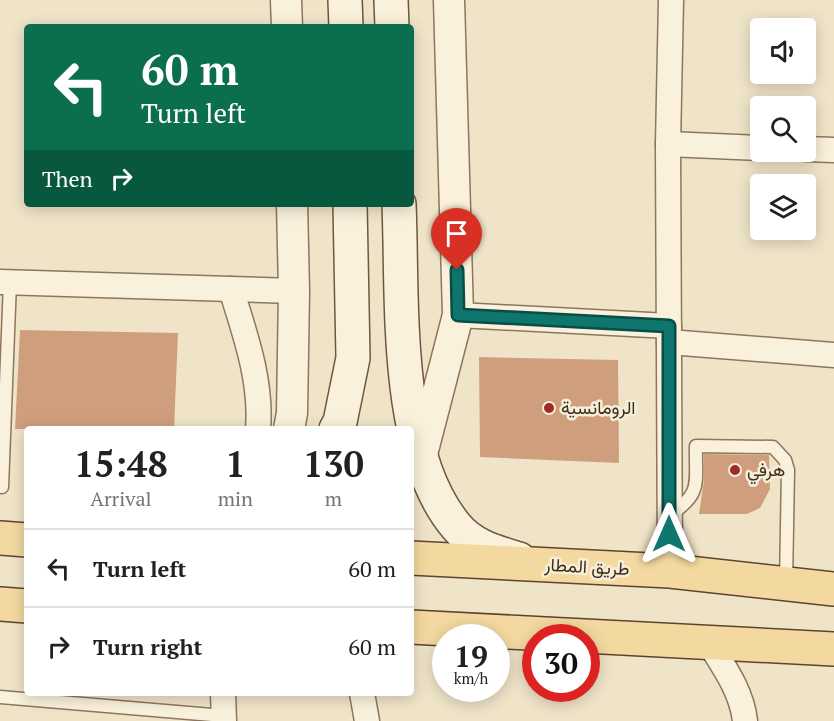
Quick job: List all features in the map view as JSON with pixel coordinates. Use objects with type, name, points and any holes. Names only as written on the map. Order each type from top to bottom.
[{"type":"main road","points":[[345,0],[345,24]]},
{"type":"main road","points":[[391,0],[392,24]]},
{"type":"main road","points":[[338,426],[353,358],[350,207]]},
{"type":"main road","points":[[399,207],[406,373],[413,426]]},
{"type":"main road","points":[[414,431],[421,458],[435,494],[456,527],[481,547],[535,564]]},
{"type":"main road","points":[[0,538],[24,540]]},
{"type":"main road","name":"طريق المطار","points":[[414,558],[670,571],[834,589]]},
{"type":"main road","points":[[0,604],[24,606]]},
{"type":"main road","points":[[414,627],[834,650]]},
{"type":"street","points":[[286,0],[287,24]]},
{"type":"street","points":[[421,458],[458,315],[449,0]]},
{"type":"street","points":[[670,571],[668,144],[672,0]]},
{"type":"street","points":[[668,144],[750,148]]},
{"type":"street","points":[[816,149],[834,150]]},
{"type":"street","points":[[290,426],[292,413],[294,291],[292,207]]},
{"type":"street","points":[[5,282],[294,291]]},
{"type":"street","points":[[231,289],[249,348],[260,409],[258,426]]},
{"type":"street","points":[[458,315],[669,334],[834,354]]},
{"type":"street","points":[[709,643],[735,687],[744,708],[745,721]]},
{"type":"street","points":[[363,696],[367,721]]},
{"type":"lane","points":[[2,487],[5,282]]},
{"type":"lane","points":[[669,516],[690,501],[695,492],[696,446],[773,447],[785,460],[788,470],[786,584]]},
{"type":"lane","points":[[0,697],[224,710]]},
{"type":"building","points":[[20,330],[178,333],[174,426],[24,426],[24,429],[15,429]]},
{"type":"building","name":"الرومانسية","points":[[479,357],[618,360],[619,463],[480,457]]},
{"type":"building","name":"هرفي","points":[[704,454],[769,455],[770,489],[760,508],[747,514],[699,514],[704,480]]},
{"type":"place","name":"الرومانسية","points":[[549,408]]},
{"type":"place","name":"هرفي","points":[[735,470]]},
{"type":"route","points":[[457,270],[458,315],[669,326],[669,534]]}]
